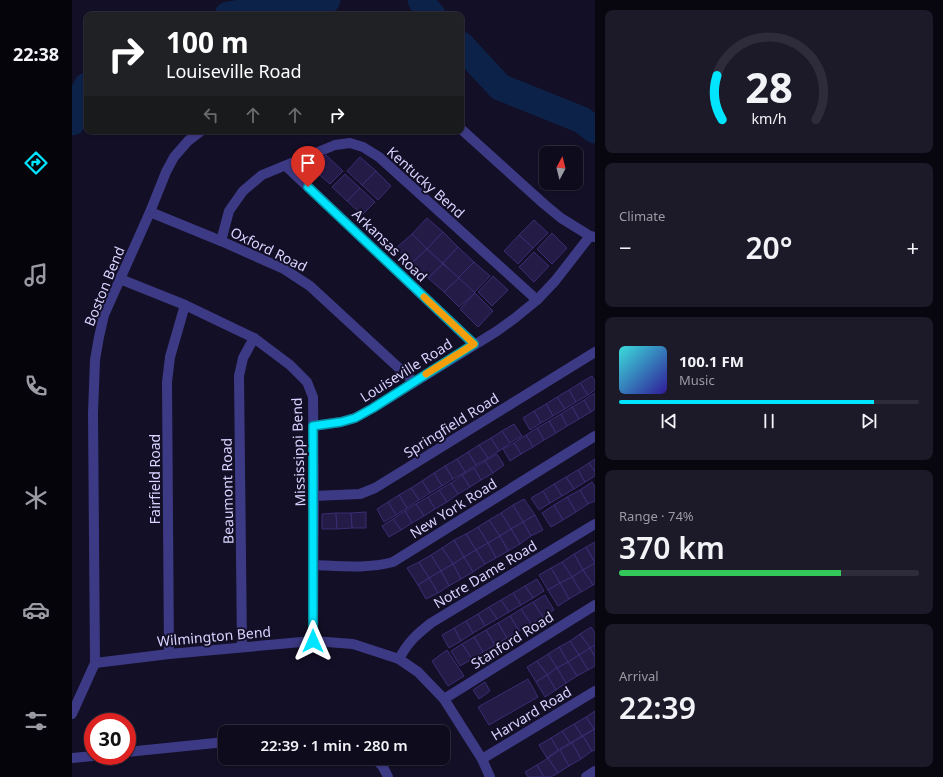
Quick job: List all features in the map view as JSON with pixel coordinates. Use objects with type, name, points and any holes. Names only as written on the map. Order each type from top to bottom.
[{"type":"street","points":[[464,132],[561,218],[593,236]]},
{"type":"street","name":"Boston Bend","points":[[95,663],[93,421],[95,360],[98,337],[104,314],[150,212],[166,172],[174,156],[188,141],[197,134]]},
{"type":"street","name":"Kentucky Bend","points":[[221,241],[229,211],[243,191],[262,175],[335,145],[350,143],[363,147],[379,157],[537,300]]},
{"type":"street","name":"Arkansas Road","points":[[286,166],[474,344]]},
{"type":"street","name":"Oxford Road","points":[[150,212],[284,269],[310,286],[414,382]]},
{"type":"street","name":"Louiseville Road","points":[[313,426],[341,422],[355,418],[497,331],[537,300],[593,236]]},
{"type":"street","name":"Mississippi Bend","points":[[120,279],[185,305],[254,338],[290,365],[307,382],[313,396],[313,641]]},
{"type":"street","name":"Fairfield Road","points":[[169,654],[167,382],[170,357],[185,305]]},
{"type":"street","name":"Beaumont Road","points":[[242,646],[239,376],[243,358],[254,338]]},
{"type":"street","name":"Springfield Road","points":[[314,496],[360,494],[375,488],[595,352]]},
{"type":"street","name":"New York Road","points":[[314,565],[359,567],[379,566],[393,562],[595,436]]},
{"type":"street","name":"Notre Dame Road","points":[[399,659],[406,646],[415,636],[431,623],[595,524]]},
{"type":"street","name":"Stanford Road","points":[[444,699],[595,605]]},
{"type":"street","name":"Wilmington Bend","points":[[95,663],[242,646],[313,641],[353,644],[399,659],[418,672],[444,699],[482,759],[490,777]]},
{"type":"street","points":[[72,714],[95,663]]},
{"type":"street","name":"Harvard Road","points":[[482,759],[595,691]]},
{"type":"street","points":[[136,751],[218,743]]},
{"type":"street","points":[[72,758],[84,757]]},
{"type":"street","points":[[381,765],[388,777]]},
{"type":"street","points":[[586,777],[595,771]]},
{"type":"building","points":[[326,155],[343,171],[330,184],[313,169]]},
{"type":"building","points":[[360,157],[376,171],[362,185],[347,171]]},
{"type":"building","points":[[376,171],[391,186],[378,200],[362,185]]},
{"type":"building","points":[[345,174],[360,188],[347,201],[332,187]]},
{"type":"building","points":[[360,188],[375,202],[362,215],[347,201]]},
{"type":"building","points":[[427,218],[443,232],[427,249],[412,234]]},
{"type":"building","points":[[534,220],[548,233],[533,248],[519,235]]},
{"type":"building","points":[[443,232],[458,247],[443,263],[427,249]]},
{"type":"building","points":[[552,233],[567,248],[552,264],[537,249]]},
{"type":"building","points":[[412,234],[427,249],[412,263],[396,248]]},
{"type":"building","points":[[519,235],[533,248],[518,264],[504,251]]},
{"type":"building","points":[[458,247],[474,262],[458,278],[443,263]]},
{"type":"building","points":[[427,249],[443,264],[428,278],[412,263]]},
{"type":"building","points":[[534,252],[549,266],[534,282],[519,267]]},
{"type":"building","points":[[474,262],[490,276],[474,293],[458,278]]},
{"type":"building","points":[[443,264],[459,278],[444,292],[428,278]]},
{"type":"building","points":[[493,276],[508,290],[492,306],[478,292]]},
{"type":"building","points":[[459,278],[475,293],[459,307],[444,292]]},
{"type":"building","points":[[475,293],[493,311],[478,327],[460,309]]},
{"type":"building","points":[[592,376],[595,381],[595,390],[588,395],[580,383]]},
{"type":"building","points":[[580,383],[588,395],[576,402],[569,390]]},
{"type":"building","points":[[569,390],[576,402],[565,409],[557,397]]},
{"type":"building","points":[[595,393],[595,409],[591,412],[584,400]]},
{"type":"building","points":[[557,397],[565,409],[553,416],[546,404]]},
{"type":"building","points":[[584,400],[591,412],[579,419],[572,407]]},
{"type":"building","points":[[546,404],[553,416],[541,423],[534,411]]},
{"type":"building","points":[[572,407],[579,419],[567,426],[561,414]]},
{"type":"building","points":[[534,411],[541,423],[530,430],[523,418]]},
{"type":"building","points":[[561,414],[567,426],[556,433],[549,421]]},
{"type":"building","points":[[549,421],[556,433],[544,440],[537,428]]},
{"type":"building","points":[[514,424],[522,436],[510,443],[502,431]]},
{"type":"building","points":[[537,428],[544,440],[533,447],[526,435]]},
{"type":"building","points":[[502,431],[510,443],[499,451],[491,438]]},
{"type":"building","points":[[526,435],[533,447],[521,454],[514,443]]},
{"type":"building","points":[[491,438],[499,451],[488,458],[479,445]]},
{"type":"building","points":[[514,443],[521,454],[510,461],[503,449]]},
{"type":"building","points":[[479,445],[488,458],[476,465],[468,452]]},
{"type":"building","points":[[468,452],[476,465],[465,472],[457,459]]},
{"type":"building","points":[[497,454],[504,465],[493,473],[485,461]]},
{"type":"building","points":[[457,459],[465,472],[453,479],[445,466]]},
{"type":"building","points":[[595,459],[595,472],[589,463]]},
{"type":"building","points":[[485,461],[493,473],[481,480],[474,468]]},
{"type":"building","points":[[589,463],[595,472],[595,476],[585,482],[578,470]]},
{"type":"building","points":[[445,466],[453,479],[442,486],[434,473]]},
{"type":"building","points":[[474,468],[481,480],[470,487],[462,475]]},
{"type":"building","points":[[578,470],[585,482],[574,489],[566,477]]},
{"type":"building","points":[[434,473],[442,486],[430,493],[422,481]]},
{"type":"building","points":[[462,475],[470,487],[458,494],[451,483]]},
{"type":"building","points":[[566,477],[574,489],[562,496],[554,484]]},
{"type":"building","points":[[422,481],[430,493],[419,500],[411,488]]},
{"type":"building","points":[[592,482],[595,487],[595,501],[588,504],[580,490]]},
{"type":"building","points":[[451,483],[458,494],[447,502],[439,490]]},
{"type":"building","points":[[554,484],[562,496],[550,503],[543,491]]},
{"type":"building","points":[[411,488],[419,500],[407,508],[399,495]]},
{"type":"building","points":[[439,490],[447,502],[435,509],[428,497]]},
{"type":"building","points":[[580,490],[588,504],[576,512],[567,497]]},
{"type":"building","points":[[543,491],[550,503],[539,510],[531,498]]},
{"type":"building","points":[[399,495],[407,508],[396,515],[388,502]]},
{"type":"building","points":[[428,497],[435,509],[424,516],[416,504]]},
{"type":"building","points":[[567,497],[576,512],[563,520],[554,505]]},
{"type":"building","points":[[524,499],[535,515],[523,522],[513,505]]},
{"type":"building","points":[[388,502],[396,515],[384,522],[377,509]]},
{"type":"building","points":[[416,504],[424,516],[412,523],[405,511]]},
{"type":"building","points":[[513,505],[523,522],[511,529],[501,513]]},
{"type":"building","points":[[554,505],[563,520],[551,527],[542,513]]},
{"type":"building","points":[[405,511],[412,523],[401,530],[393,519]]},
{"type":"building","points":[[366,512],[366,528],[352,528],[351,513]]},
{"type":"building","points":[[336,513],[337,529],[322,529],[322,514]]},
{"type":"building","points":[[336,513],[351,513],[352,528],[337,529]]},
{"type":"building","points":[[501,513],[511,529],[500,536],[489,520]]},
{"type":"building","points":[[535,515],[543,530],[531,536],[523,522]]},
{"type":"building","points":[[393,519],[401,530],[389,537],[382,526]]},
{"type":"building","points":[[489,520],[500,536],[488,543],[478,527]]},
{"type":"building","points":[[523,522],[531,536],[520,544],[511,529]]},
{"type":"building","points":[[478,527],[488,543],[476,550],[466,534]]},
{"type":"building","points":[[511,529],[520,544],[508,551],[500,536]]},
{"type":"building","points":[[466,534],[476,550],[464,557],[454,540]]},
{"type":"building","points":[[500,536],[508,551],[496,558],[488,543]]},
{"type":"building","points":[[454,540],[464,557],[453,564],[442,548]]},
{"type":"building","points":[[595,542],[595,562],[586,547]]},
{"type":"building","points":[[488,543],[496,558],[485,564],[476,550]]},
{"type":"building","points":[[586,547],[595,563],[583,570],[574,554]]},
{"type":"building","points":[[442,548],[453,564],[441,571],[431,555]]},
{"type":"building","points":[[476,550],[485,564],[473,572],[464,557]]},
{"type":"building","points":[[574,554],[583,570],[572,577],[562,562]]},
{"type":"building","points":[[431,555],[441,571],[429,578],[419,562]]},
{"type":"building","points":[[464,557],[473,572],[461,579],[453,564]]},
{"type":"building","points":[[419,562],[429,578],[418,585],[407,568]]},
{"type":"building","points":[[562,562],[572,577],[560,583],[551,568]]},
{"type":"building","points":[[595,563],[595,584],[593,585],[583,570]]},
{"type":"building","points":[[453,564],[461,579],[449,586],[441,571]]},
{"type":"building","points":[[551,568],[560,583],[548,590],[539,575]]},
{"type":"building","points":[[583,570],[593,585],[581,592],[572,577]]},
{"type":"building","points":[[441,571],[449,586],[438,593],[429,578]]},
{"type":"building","points":[[572,577],[581,592],[569,599],[560,583]]},
{"type":"building","points":[[429,578],[438,593],[426,599],[418,585]]},
{"type":"building","points":[[537,579],[544,591],[533,598],[525,586]]},
{"type":"building","points":[[560,583],[569,599],[558,606],[548,590]]},
{"type":"building","points":[[525,586],[533,598],[521,605],[513,593]]},
{"type":"building","points":[[513,593],[521,605],[509,612],[501,600]]},
{"type":"building","points":[[545,595],[554,610],[543,617],[533,602]]},
{"type":"building","points":[[501,600],[509,612],[497,619],[489,607]]},
{"type":"building","points":[[533,602],[543,617],[531,624],[521,609]]},
{"type":"building","points":[[489,607],[497,619],[485,626],[478,614]]},
{"type":"building","points":[[521,609],[531,624],[519,631],[510,616]]},
{"type":"building","points":[[478,614],[485,626],[473,633],[466,621]]},
{"type":"building","points":[[510,616],[519,631],[507,638],[498,623]]},
{"type":"building","points":[[466,621],[473,633],[461,641],[454,628]]},
{"type":"building","points":[[498,623],[507,638],[495,645],[486,630]]},
{"type":"building","points":[[591,627],[595,633],[595,645],[590,648],[580,634]]},
{"type":"building","points":[[454,628],[461,641],[449,648],[442,635]]},
{"type":"building","points":[[486,630],[495,645],[483,652],[474,637]]},
{"type":"building","points":[[580,634],[590,648],[579,655],[570,641]]},
{"type":"building","points":[[474,637],[483,652],[472,659],[462,644]]},
{"type":"building","points":[[570,641],[579,655],[568,662],[559,647]]},
{"type":"building","points":[[462,644],[472,659],[460,666],[451,651]]},
{"type":"building","points":[[595,645],[595,657],[590,648]]},
{"type":"building","points":[[559,647],[568,662],[557,668],[548,654]]},
{"type":"building","points":[[590,648],[595,657],[595,666],[588,670],[579,655]]},
{"type":"building","points":[[447,650],[464,676],[448,686],[432,661]]},
{"type":"building","points":[[548,654],[557,668],[547,675],[537,661]]},
{"type":"building","points":[[579,655],[588,670],[577,676],[568,662]]},
{"type":"building","points":[[537,661],[547,675],[536,682],[527,667]]},
{"type":"building","points":[[568,662],[577,676],[566,683],[557,668]]},
{"type":"building","points":[[557,668],[566,683],[556,690],[547,675]]},
{"type":"building","points":[[547,675],[556,690],[545,697],[536,682]]},
{"type":"building","points":[[528,679],[538,697],[489,725],[478,707]]},
{"type":"building","points":[[485,682],[490,691],[479,699],[473,690]]},
{"type":"building","points":[[595,711],[595,728],[594,729],[586,717]]},
{"type":"building","points":[[586,717],[594,729],[582,736],[574,724]]},
{"type":"building","points":[[574,724],[582,736],[570,743],[562,731]]},
{"type":"building","points":[[595,729],[595,750],[592,751],[583,736]]},
{"type":"building","points":[[562,731],[570,743],[558,750],[551,738]]},
{"type":"building","points":[[583,736],[592,751],[581,759],[572,743]]},
{"type":"building","points":[[551,738],[558,750],[547,758],[539,745]]},
{"type":"building","points":[[572,743],[581,759],[569,766],[560,750]]},
{"type":"building","points":[[560,750],[569,766],[558,773],[548,758]]},
{"type":"building","points":[[548,758],[558,773],[551,777],[544,777],[537,765]]},
{"type":"building","points":[[537,765],[544,777],[528,777],[525,772]]},
{"type":"waterway","points":[[248,12],[327,0]]},
{"type":"waterway","points":[[421,0],[429,12]]},
{"type":"waterway","points":[[464,48],[500,87],[582,120],[595,130]]},
{"type":"waterway","points":[[72,122],[84,92]]},
{"type":"slow traffic","points":[[424,297],[474,344],[426,374]]},
{"type":"route","points":[[308,187],[474,344],[355,418],[341,422],[313,426],[313,641]]}]
